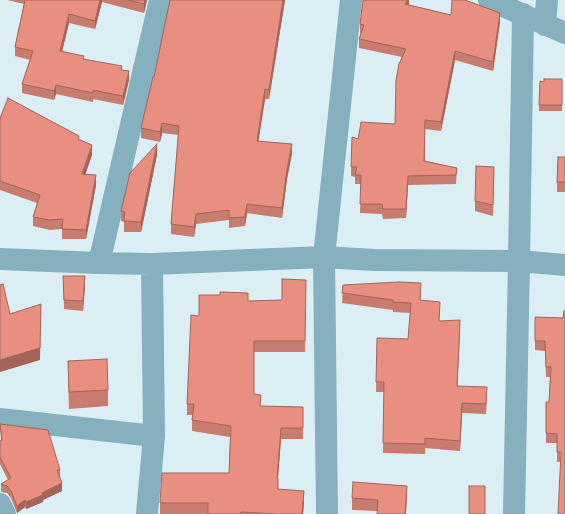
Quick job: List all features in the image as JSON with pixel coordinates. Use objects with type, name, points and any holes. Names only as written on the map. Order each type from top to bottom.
[{"type":"street","points":[[99,263],[160,0]]},
{"type":"street","points":[[327,514],[324,257],[350,0]]},
{"type":"street","points":[[489,0],[565,33]]},
{"type":"street","points":[[545,25],[547,0]]},
{"type":"street","points":[[514,514],[520,261],[522,14]]},
{"type":"street","points":[[0,259],[152,264],[324,257],[374,260],[520,261],[565,265]]},
{"type":"street","points":[[147,514],[154,436],[152,264]]},
{"type":"street","points":[[0,418],[154,436]]},
{"type":"street","points":[[0,504],[5,514]]},
{"type":"building","points":[[25,0],[100,0],[95,21],[69,14],[60,51],[84,56],[83,59],[122,66],[121,70],[129,71],[123,96],[93,90],[93,93],[56,85],[54,91],[22,84],[33,51],[15,47]]},
{"type":"building","points":[[128,0],[145,0],[144,4]]},
{"type":"building","points":[[170,0],[283,0],[269,90],[265,89],[257,141],[292,144],[282,208],[247,204],[245,217],[229,218],[229,210],[196,214],[194,227],[171,224],[179,126],[162,123],[160,132],[141,128],[154,77]]},
{"type":"building","points":[[363,0],[408,0],[405,4],[451,15],[452,0],[465,0],[500,13],[493,62],[455,51],[441,122],[425,120],[424,161],[457,168],[456,175],[408,176],[406,209],[383,209],[382,204],[360,204],[361,175],[355,175],[357,167],[351,167],[352,137],[358,139],[361,122],[395,124],[396,80],[399,64],[406,49],[359,39],[364,25],[360,24]]},
{"type":"building","points":[[544,79],[562,79],[562,105],[539,105],[540,81],[544,82]]},
{"type":"building","points":[[8,98],[79,136],[78,139],[92,145],[82,174],[96,175],[86,230],[62,229],[63,219],[50,220],[33,217],[40,195],[0,181],[0,118]]},
{"type":"building","points":[[157,144],[141,222],[124,221],[125,212],[121,211],[130,173]]},
{"type":"building","points":[[558,157],[565,157],[565,182],[557,182]]},
{"type":"building","points":[[476,166],[494,167],[493,205],[475,201]]},
{"type":"building","points":[[63,276],[85,276],[83,301],[64,300]]},
{"type":"building","points":[[282,279],[306,280],[305,341],[254,341],[254,394],[261,395],[260,406],[303,407],[303,428],[281,428],[277,478],[278,489],[304,491],[302,514],[241,512],[241,514],[208,514],[208,503],[160,503],[162,473],[229,473],[231,426],[192,420],[194,404],[187,404],[191,315],[199,316],[199,295],[220,295],[220,292],[248,293],[248,301],[282,300]]},
{"type":"building","points":[[399,282],[421,283],[420,300],[440,302],[439,321],[460,320],[457,386],[487,387],[486,404],[462,403],[460,441],[425,438],[425,444],[383,443],[384,382],[376,382],[377,338],[408,339],[411,303],[393,302],[393,300],[342,293],[343,285]]},
{"type":"building","points":[[3,284],[10,314],[41,304],[40,348],[0,360],[0,285]]},
{"type":"building","points":[[564,311],[565,514],[558,514],[561,452],[557,452],[557,434],[546,433],[546,402],[549,402],[551,367],[546,367],[545,341],[535,341],[535,317],[563,318]]},
{"type":"building","points":[[107,359],[108,390],[69,392],[68,361]]},
{"type":"building","points":[[0,424],[48,430],[60,470],[57,470],[62,483],[42,493],[43,495],[26,502],[25,500],[17,506],[11,491],[7,486],[1,484],[11,478],[0,457],[0,441],[2,440]]},
{"type":"building","points":[[353,482],[407,486],[405,514],[377,514],[378,500],[352,498]]},
{"type":"building","points":[[469,486],[485,486],[485,514],[469,514]]}]
